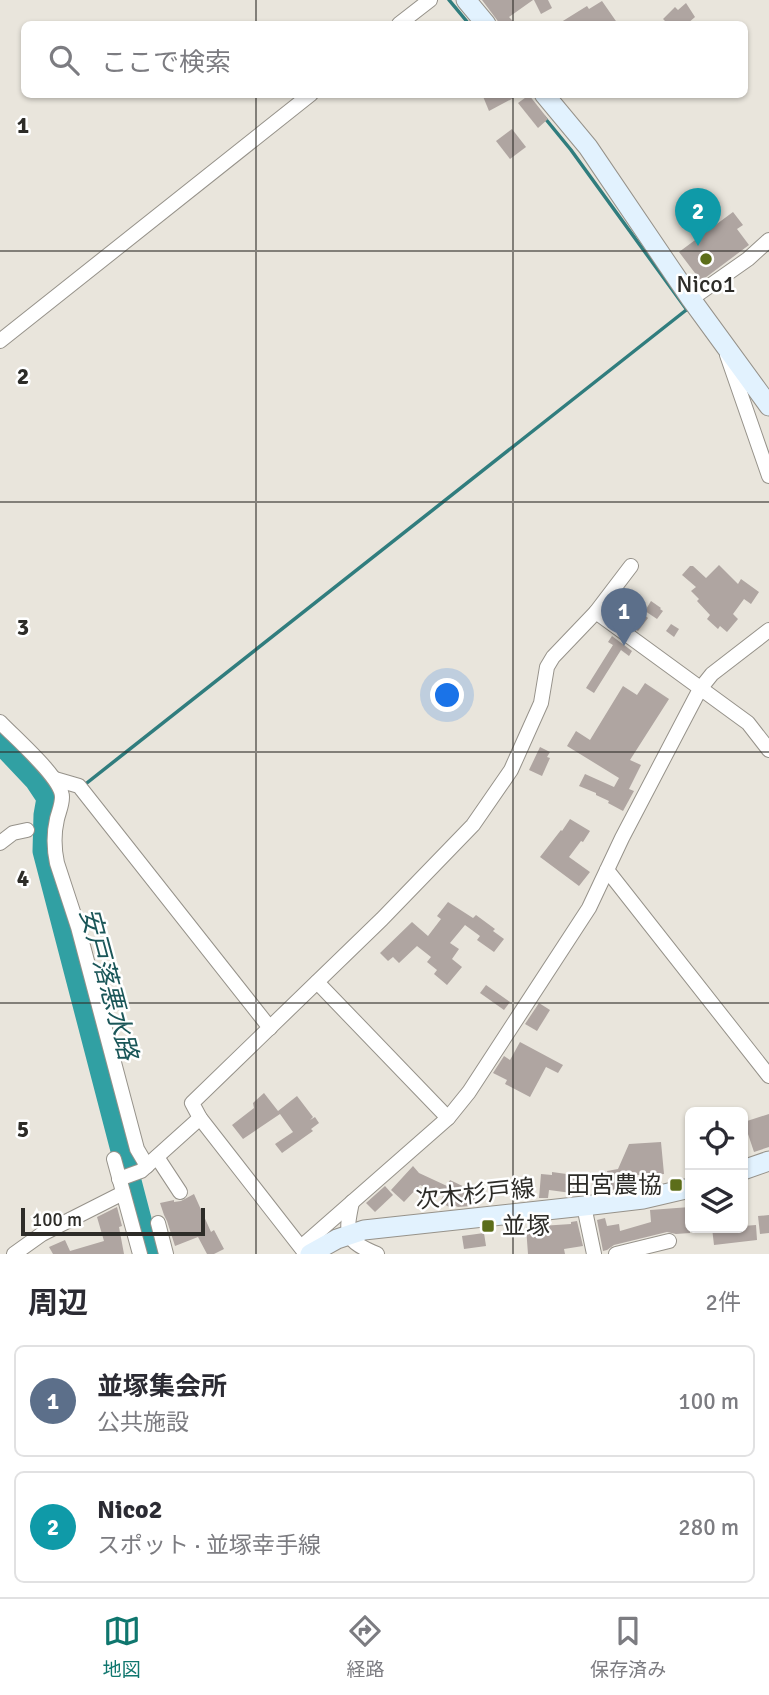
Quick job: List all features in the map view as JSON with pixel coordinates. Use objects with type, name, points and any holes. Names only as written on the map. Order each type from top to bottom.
[{"type":"main road","points":[[466,0],[484,21]]},
{"type":"main road","points":[[547,98],[588,148],[691,299],[769,406]]},
{"type":"main road","points":[[748,1168],[769,1161]]},
{"type":"main road","name":"次木杉戸線","points":[[306,1252],[350,1234],[378,1228],[643,1199],[685,1189]]},
{"type":"street","points":[[403,21],[430,0]]},
{"type":"street","points":[[0,341],[306,98]]},
{"type":"street","points":[[691,299],[748,260],[769,240]]},
{"type":"street","points":[[723,342],[769,476]]},
{"type":"street","points":[[631,566],[596,612],[553,657],[547,667],[541,703],[511,770],[473,825],[382,919],[192,1103],[200,1118],[306,1252],[352,1202],[448,1118],[469,1092],[589,908],[622,838],[701,689],[712,674],[769,630]]},
{"type":"street","points":[[596,612],[748,723],[769,750]]},
{"type":"street","points":[[0,722],[55,779],[61,791],[55,854],[78,927],[137,1149],[148,1164],[180,1192]]},
{"type":"street","points":[[55,779],[79,786],[270,1028]]},
{"type":"street","points":[[0,843],[13,833],[27,830]]},
{"type":"street","points":[[607,870],[769,1076]]},
{"type":"street","points":[[317,982],[448,1118]]},
{"type":"street","points":[[14,1254],[121,1186],[200,1118]]},
{"type":"street","points":[[114,1158],[140,1254]]},
{"type":"street","points":[[352,1202],[348,1218],[350,1234],[357,1246],[377,1254]]},
{"type":"street","points":[[584,1206],[594,1254]]},
{"type":"street","points":[[158,1223],[166,1254]]},
{"type":"street","points":[[616,1254],[670,1241]]},
{"type":"building","points":[[482,0],[533,0],[509,17],[513,21],[498,21]]},
{"type":"building","points":[[534,0],[548,0],[552,8],[541,14]]},
{"type":"building","points":[[602,1],[616,21],[563,21],[587,6],[589,9]]},
{"type":"building","points":[[686,3],[695,17],[690,21],[663,19],[675,7],[678,10]]},
{"type":"building","points":[[484,98],[513,98],[489,111]]},
{"type":"building","points":[[525,98],[531,98],[548,119],[538,128],[518,103]]},
{"type":"building","points":[[512,129],[526,147],[510,159],[496,141]]},
{"type":"building","points":[[733,212],[743,225],[737,229],[749,245],[701,281],[679,252]]},
{"type":"building","points":[[719,565],[738,584],[741,579],[759,592],[751,604],[744,599],[733,614],[738,619],[727,632],[720,626],[718,629],[707,619],[710,615],[691,591],[696,587],[682,575],[693,566],[706,578]]},
{"type":"building","points":[[651,601],[663,611],[657,619],[645,611]]},
{"type":"building","points":[[638,609],[648,618],[638,631],[627,623],[627,618],[633,610],[635,612]]},
{"type":"building","points":[[671,624],[679,629],[674,637],[666,631]]},
{"type":"building","points":[[612,636],[632,651],[629,656],[621,650],[594,693],[586,688],[613,645],[608,642]]},
{"type":"building","points":[[645,683],[669,699],[630,760],[641,765],[629,789],[634,791],[623,811],[596,793],[579,786],[585,774],[614,787],[619,778],[567,746],[576,731],[590,740],[623,686],[637,695]]},
{"type":"building","points":[[540,747],[550,752],[542,776],[529,770]]},
{"type":"building","points":[[570,819],[590,831],[569,857],[590,872],[579,886],[540,857]]},
{"type":"building","points":[[448,902],[473,918],[476,915],[495,929],[493,931],[504,939],[494,952],[477,940],[480,936],[465,925],[450,943],[459,949],[452,959],[462,967],[447,985],[434,974],[437,970],[427,962],[431,957],[417,946],[399,963],[393,957],[388,961],[380,953],[412,922],[428,936],[441,919],[437,916]]},
{"type":"building","points":[[486,985],[510,1002],[504,1010],[480,993]]},
{"type":"building","points":[[539,1003],[550,1010],[537,1031],[525,1024]]},
{"type":"building","points":[[520,1042],[563,1065],[558,1073],[546,1067],[530,1097],[505,1084],[507,1080],[493,1073],[504,1056],[510,1060]]},
{"type":"building","points":[[264,1093],[278,1111],[297,1096],[313,1117],[310,1120],[315,1117],[319,1123],[311,1129],[313,1131],[282,1153],[275,1144],[293,1132],[280,1114],[243,1139],[232,1125],[254,1108],[253,1103]]},
{"type":"building","points":[[769,1114],[769,1147],[754,1152],[748,1134],[748,1121]]},
{"type":"building","points":[[661,1142],[664,1174],[637,1175],[639,1183],[612,1190],[607,1171],[618,1169],[629,1144]]},
{"type":"building","points":[[413,1166],[419,1173],[447,1186],[450,1180],[477,1193],[471,1206],[453,1205],[451,1208],[440,1202],[443,1196],[420,1185],[404,1202],[391,1190]]},
{"type":"building","points":[[552,1172],[581,1176],[579,1194],[549,1190],[548,1198],[539,1198],[541,1174],[552,1175]]},
{"type":"building","points":[[385,1186],[393,1195],[375,1212],[366,1203]]},
{"type":"building","points":[[194,1194],[211,1232],[214,1230],[224,1249],[214,1254],[207,1254],[198,1237],[175,1246],[160,1203],[181,1201]]},
{"type":"building","points":[[117,1207],[122,1226],[119,1227],[124,1254],[53,1254],[49,1247],[65,1240],[70,1251],[104,1241],[97,1217]]},
{"type":"building","points":[[685,1207],[685,1233],[690,1233],[676,1234],[667,1232],[614,1245],[603,1251],[597,1220],[605,1218],[607,1226],[619,1224],[620,1231],[651,1222],[650,1210]]},
{"type":"building","points":[[769,1215],[769,1233],[760,1234],[758,1216]]},
{"type":"building","points":[[577,1221],[583,1246],[564,1249],[565,1254],[528,1254],[526,1227],[571,1224]]},
{"type":"building","points":[[756,1225],[757,1240],[714,1245],[713,1233],[748,1233],[748,1226]]},
{"type":"building","points":[[484,1233],[486,1246],[464,1249],[462,1236]]},
{"type":"waterway","points":[[449,0],[466,21]]},
{"type":"waterway","points":[[544,117],[687,310]]},
{"type":"waterway","points":[[83,786],[690,307]]},
{"type":"waterway","name":"安戸落悪水路","points":[[0,742],[36,780],[48,798],[44,851],[149,1254]]},
{"type":"waterway","points":[[45,815],[55,808]]},
{"type":"place","name":"Nico2","points":[[698,246]]},
{"type":"place","name":"Nico1","points":[[706,259]]},
{"type":"place","name":"並塚集会所","points":[[624,646]]},
{"type":"place","name":"田宮農協","points":[[676,1185]]},
{"type":"place","name":"並塚","points":[[488,1226]]}]
